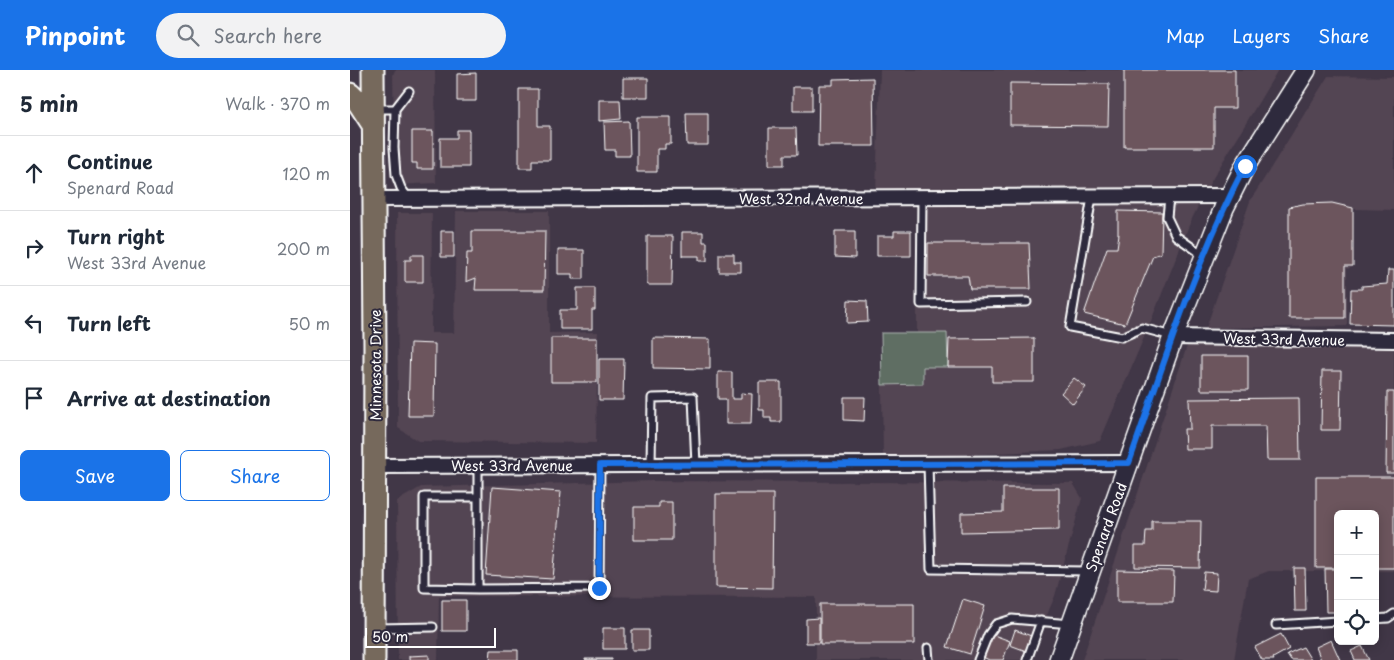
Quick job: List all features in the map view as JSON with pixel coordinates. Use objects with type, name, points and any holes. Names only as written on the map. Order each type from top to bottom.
[{"type":"main road","name":"Minnesota Drive","points":[[373,70],[374,660]]},
{"type":"main road","name":"Spenard Road","points":[[1059,660],[1173,337],[1229,196],[1245,166],[1306,70]]},
{"type":"main road","points":[[350,94],[373,117]]},
{"type":"street","name":"West 32nd Avenue","points":[[373,199],[1229,196]]},
{"type":"street","name":"West 33rd Avenue","points":[[1173,337],[1394,340]]},
{"type":"street","name":"West 33rd Avenue","points":[[375,466],[1129,463]]},
{"type":"lane","points":[[373,117],[395,109],[409,91]]},
{"type":"lane","points":[[395,109],[394,148],[396,175],[401,188],[410,199]]},
{"type":"lane","points":[[1092,197],[1070,327],[1122,337],[1142,328],[1173,337]]},
{"type":"lane","points":[[1169,197],[1167,217],[1176,236],[1204,256]]},
{"type":"lane","points":[[922,198],[921,304],[1027,302]]},
{"type":"lane","points":[[651,465],[652,398],[693,397],[696,465]]},
{"type":"lane","points":[[928,464],[931,568],[1090,572]]},
{"type":"lane","points":[[478,498],[424,498],[424,588],[599,588],[600,465]]},
{"type":"lane","points":[[478,466],[478,589]]},
{"type":"lane","points":[[1379,619],[1388,618],[1394,614]]},
{"type":"lane","points":[[978,660],[988,635],[996,624],[1012,619],[1071,624]]},
{"type":"lane","points":[[1027,660],[1041,621]]},
{"type":"lane","points":[[1276,625],[1334,621]]},
{"type":"lane","points":[[374,628],[432,627]]},
{"type":"lane","points":[[928,648],[929,660]]},
{"type":"shaded area","points":[[395,70],[435,70],[436,183],[395,185],[393,75]]},
{"type":"shaded area","points":[[880,70],[1278,70],[1207,188],[1190,223],[1100,441],[1061,450],[935,456],[883,456],[881,333],[917,333],[917,189],[876,190]]},
{"type":"shaded area","points":[[1328,76],[1394,77],[1394,210],[1354,209],[1353,267],[1347,269],[1347,326],[1206,328],[1250,201]]},
{"type":"shaded area","points":[[456,211],[549,211],[549,333],[598,332],[596,443],[418,441],[398,428],[397,213],[432,213],[431,333],[454,333]]},
{"type":"shaded area","points":[[1187,346],[1394,349],[1394,571],[1379,571],[1379,510],[1334,510],[1334,571],[1269,571],[1248,579],[1234,660],[1082,660]]},
{"type":"shaded area","points":[[652,481],[1073,483],[1082,498],[1055,596],[1028,660],[816,660],[816,597],[439,596],[438,660],[398,660],[397,501],[421,487]]},
{"type":"green space","points":[[881,333],[947,333],[948,367],[923,367],[923,384],[882,385]]},
{"type":"building","points":[[1124,70],[1235,70],[1235,108],[1214,108],[1214,147],[1124,147]]},
{"type":"building","points":[[476,73],[476,101],[457,101],[457,74]]},
{"type":"building","points":[[623,78],[648,78],[648,97],[623,97]]},
{"type":"building","points":[[873,78],[874,146],[818,146],[819,85],[833,85],[833,79]]},
{"type":"building","points":[[1010,83],[1109,84],[1108,126],[1010,125]]},
{"type":"building","points":[[793,87],[812,87],[812,111],[793,111]]},
{"type":"building","points":[[519,89],[538,89],[538,126],[550,126],[550,160],[532,160],[532,168],[519,168]]},
{"type":"building","points":[[599,100],[620,100],[621,119],[599,121]]},
{"type":"building","points":[[686,113],[708,113],[708,145],[687,145]]},
{"type":"building","points":[[637,117],[671,117],[671,144],[665,144],[665,149],[657,149],[657,172],[637,172]]},
{"type":"building","points":[[629,121],[630,156],[615,156],[615,150],[605,150],[604,122]]},
{"type":"building","points":[[769,128],[796,128],[797,155],[784,155],[784,165],[769,165]]},
{"type":"building","points":[[457,130],[469,130],[469,167],[440,167],[440,138],[457,138]]},
{"type":"building","points":[[412,131],[433,131],[433,169],[417,169],[417,163],[412,163]]},
{"type":"building","points":[[1332,203],[1353,208],[1353,266],[1345,266],[1345,318],[1289,318],[1289,207],[1303,204]]},
{"type":"building","points":[[1118,211],[1162,212],[1161,253],[1153,256],[1125,324],[1084,314],[1107,248],[1117,248],[1119,234]]},
{"type":"building","points":[[441,231],[454,231],[454,257],[441,257]]},
{"type":"building","points":[[472,231],[545,231],[544,290],[475,290],[476,278],[466,282],[467,253],[472,253]]},
{"type":"building","points":[[835,231],[855,231],[855,258],[835,257]]},
{"type":"building","points":[[894,231],[911,231],[911,256],[877,256],[877,236],[894,236]]},
{"type":"building","points":[[682,232],[703,232],[703,242],[707,242],[707,261],[699,261],[699,256],[682,256]]},
{"type":"building","points":[[647,236],[673,236],[672,285],[647,285]]},
{"type":"building","points":[[928,243],[1029,243],[1031,289],[970,289],[968,276],[928,276]]},
{"type":"building","points":[[558,250],[584,250],[584,279],[572,279],[572,274],[558,274]]},
{"type":"building","points":[[719,254],[734,254],[734,262],[741,262],[741,272],[719,272]]},
{"type":"building","points":[[411,255],[423,255],[423,282],[405,282],[405,260],[411,260]]},
{"type":"building","points":[[1388,270],[1394,270],[1394,325],[1350,324],[1351,289],[1362,289],[1362,286],[1387,284]]},
{"type":"building","points":[[577,288],[595,288],[595,310],[592,310],[592,329],[560,329],[560,310],[577,310]]},
{"type":"building","points":[[848,300],[867,301],[868,322],[847,323]]},
{"type":"building","points":[[551,338],[597,338],[597,382],[551,382]]},
{"type":"building","points":[[653,338],[710,339],[710,369],[653,368]]},
{"type":"building","points":[[1034,338],[1034,382],[992,382],[992,367],[948,367],[949,339]]},
{"type":"building","points":[[410,343],[435,344],[434,416],[408,416]]},
{"type":"building","points":[[1201,356],[1248,356],[1248,390],[1201,390]]},
{"type":"building","points":[[599,359],[624,359],[623,400],[599,400]]},
{"type":"building","points":[[1322,371],[1341,371],[1340,430],[1321,430]]},
{"type":"building","points":[[718,372],[732,372],[732,399],[741,399],[741,393],[752,394],[751,424],[726,424],[726,399],[718,399]]},
{"type":"building","points":[[1074,378],[1086,387],[1073,404],[1061,393]]},
{"type":"building","points":[[759,382],[781,382],[781,422],[771,422],[771,418],[764,418],[764,410],[759,410]]},
{"type":"building","points":[[1387,392],[1394,392],[1394,473],[1386,473]]},
{"type":"building","points":[[844,397],[865,397],[864,421],[844,420]]},
{"type":"building","points":[[1299,398],[1300,460],[1267,460],[1266,426],[1212,426],[1212,449],[1185,449],[1184,429],[1190,429],[1189,399]]},
{"type":"building","points":[[1316,477],[1394,477],[1394,568],[1379,568],[1379,510],[1334,510],[1334,568],[1316,568]]},
{"type":"building","points":[[492,487],[561,492],[553,579],[486,575]]},
{"type":"building","points":[[1003,488],[1059,488],[1059,530],[961,532],[961,513],[1003,512]]},
{"type":"building","points":[[716,494],[773,494],[772,588],[716,587]]},
{"type":"building","points":[[659,502],[672,502],[672,540],[634,540],[634,507],[659,507]]},
{"type":"building","points":[[1152,521],[1201,521],[1200,568],[1135,567],[1135,546],[1145,546],[1146,531],[1152,531]]},
{"type":"building","points":[[1294,568],[1305,568],[1306,611],[1295,611]]},
{"type":"building","points":[[1325,569],[1334,569],[1334,612],[1326,612]]},
{"type":"building","points":[[1117,570],[1174,571],[1173,602],[1117,602]]},
{"type":"building","points":[[1204,572],[1217,573],[1216,591],[1202,590]]},
{"type":"building","points":[[963,599],[985,606],[970,654],[947,647]]},
{"type":"building","points":[[442,600],[466,600],[466,631],[442,631]]},
{"type":"building","points":[[820,604],[914,604],[914,644],[820,644]]},
{"type":"building","points":[[819,618],[819,643],[806,643],[806,619]]},
{"type":"building","points":[[603,628],[625,628],[625,649],[603,649]]},
{"type":"building","points":[[632,630],[649,630],[649,650],[632,650]]},
{"type":"building","points":[[1015,630],[1034,637],[1029,652],[1010,645]]},
{"type":"building","points":[[991,634],[1010,641],[1003,660],[989,660],[983,657]]},
{"type":"building","points":[[1281,634],[1289,649],[1273,658],[1274,660],[1262,660],[1255,647]]},
{"type":"building","points":[[1331,640],[1340,660],[1321,660],[1316,647]]},
{"type":"building","points":[[1362,646],[1369,660],[1355,660],[1351,651]]},
{"type":"building","points":[[1303,647],[1311,660],[1291,660],[1287,654]]},
{"type":"building","points":[[491,650],[518,650],[518,660],[490,660]]},
{"type":"building","points":[[429,655],[429,660],[409,660],[409,656]]},
{"type":"building","points":[[612,659],[612,660],[585,660]]},
{"type":"route","points":[[599,588],[600,465],[1129,463],[1173,337],[1211,237],[1245,166]]}]
